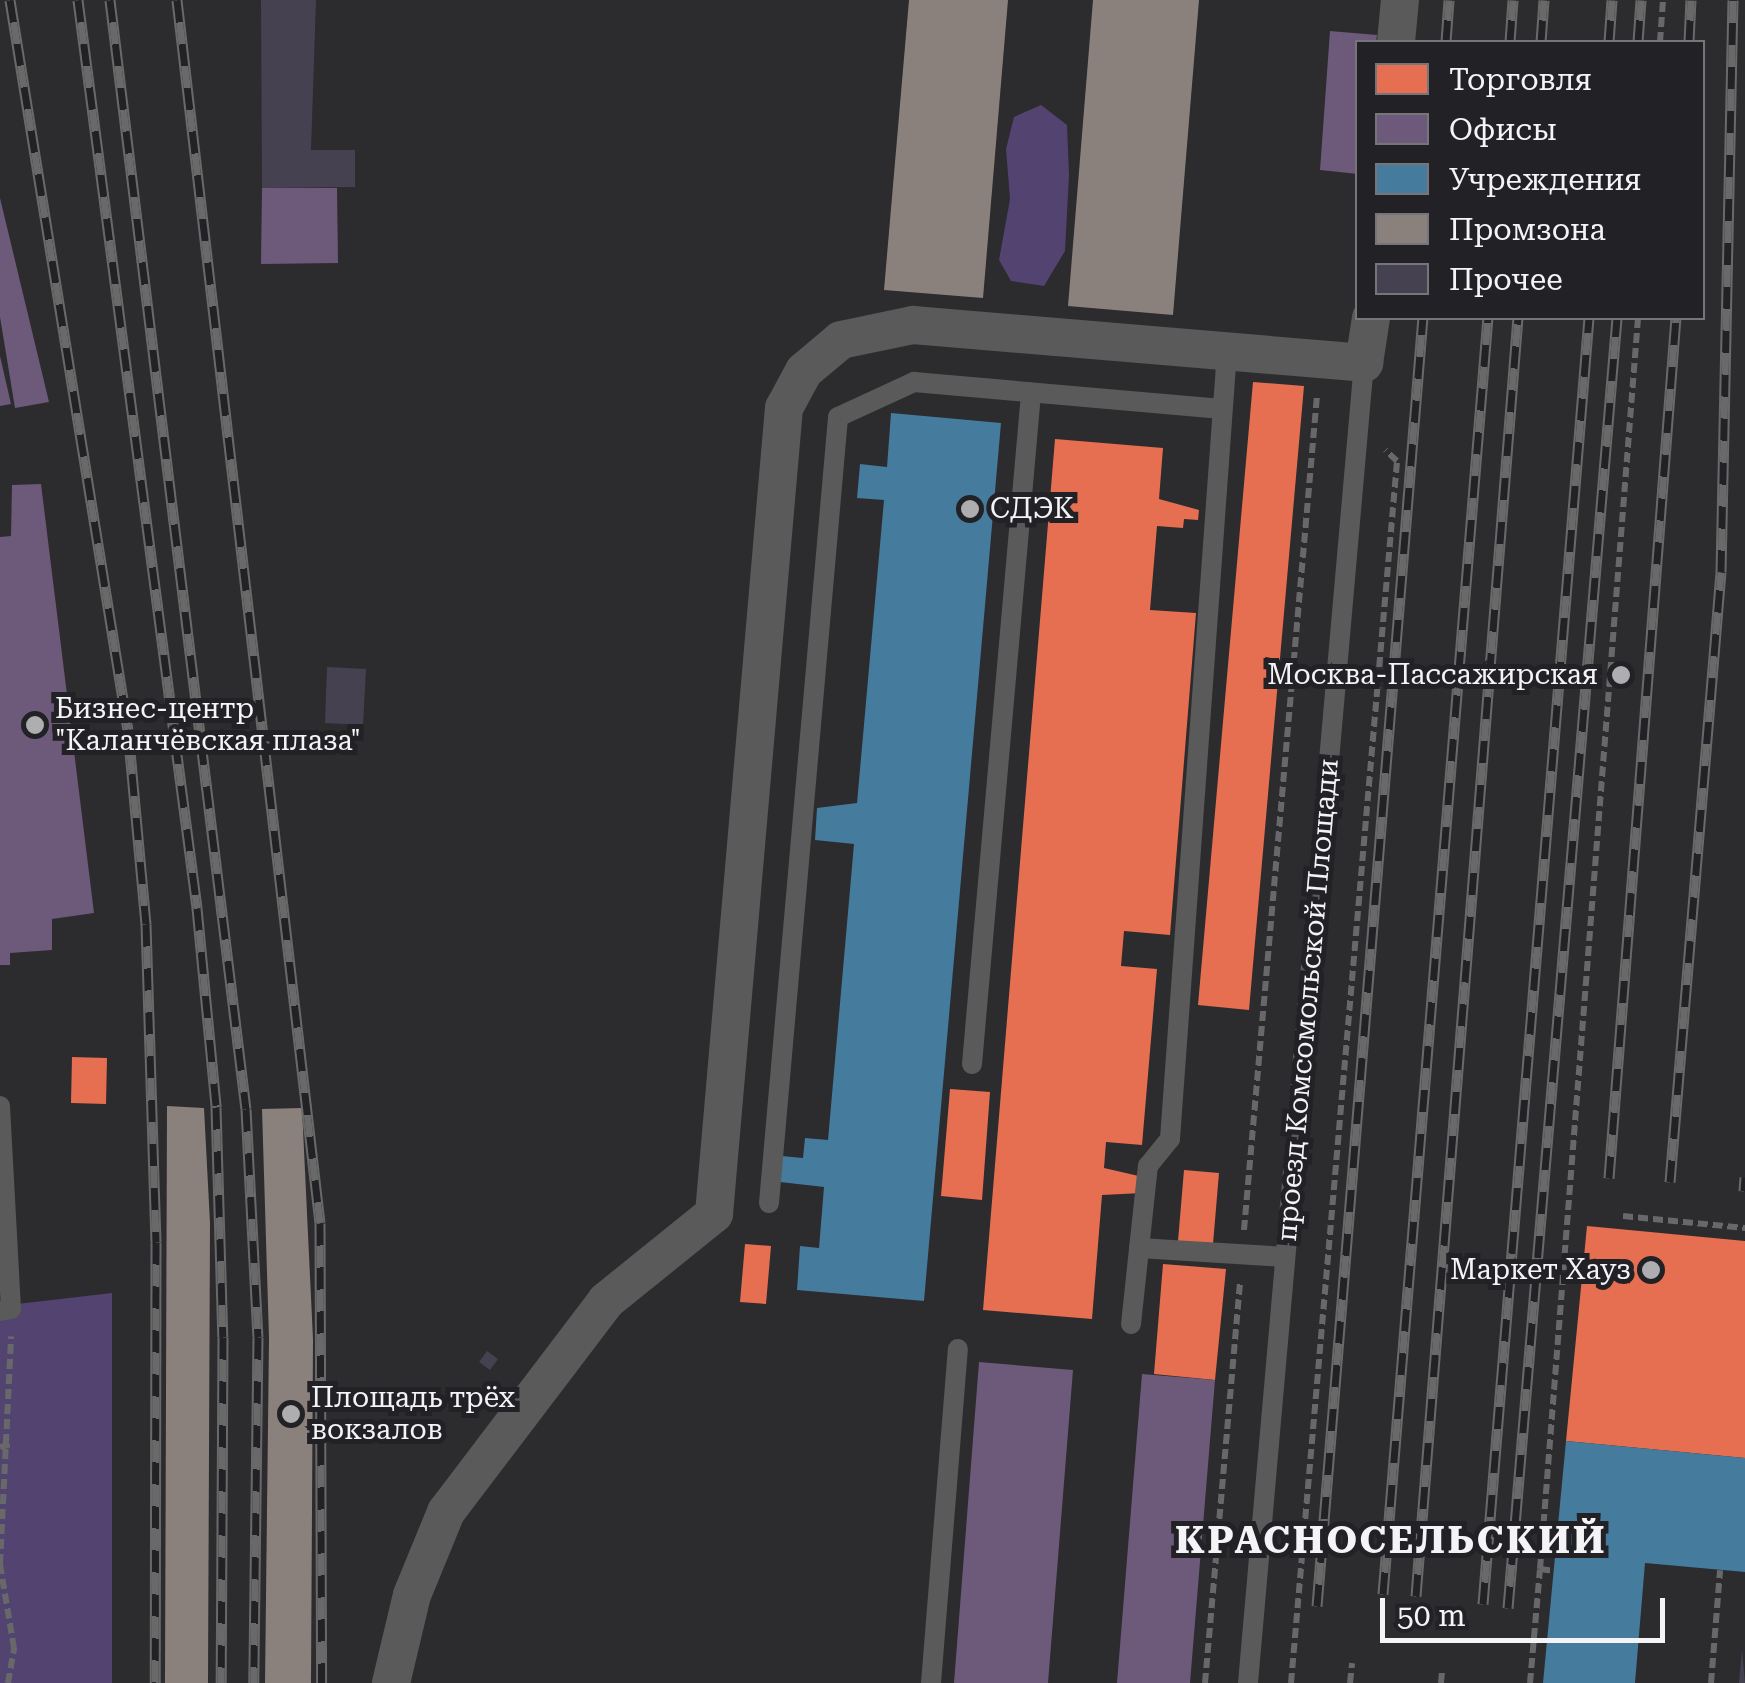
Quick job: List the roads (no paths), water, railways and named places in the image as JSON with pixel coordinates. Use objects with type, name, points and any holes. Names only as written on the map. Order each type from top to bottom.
[{"type":"street","points":[[1396,40],[1400,0]]},
{"type":"street","name":"проезд Комсомольской Площади","points":[[1364,363],[1370,320]]},
{"type":"street","points":[[391,1683],[412,1595],[446,1512],[606,1302],[714,1214],[784,408],[804,371],[841,340],[913,325],[1364,363]]},
{"type":"lane","points":[[1131,1324],[1148,1166],[1170,1139],[1227,352]]},
{"type":"lane","name":"проезд Комсомольской Площади","points":[[1248,1683],[1364,363]]},
{"type":"lane","points":[[769,1203],[838,418],[914,382],[1222,409]]},
{"type":"lane","points":[[972,1064],[1031,393]]},
{"type":"lane","points":[[0,1106],[6,1310]]},
{"type":"lane","points":[[1139,1248],[1285,1258]]},
{"type":"lane","points":[[931,1683],[958,1349]]},
{"type":"railway","points":[[10,0],[128,730],[146,924],[156,1242],[155,1683]]},
{"type":"railway","points":[[78,0],[197,908],[216,1107],[223,1337],[221,1683]]},
{"type":"railway","points":[[110,0],[246,1109],[258,1337],[254,1683]]},
{"type":"railway","points":[[177,0],[320,1223],[322,1683]]},
{"type":"railway","points":[[1446,40],[1449,0]]},
{"type":"railway","points":[[1510,40],[1513,0]]},
{"type":"railway","points":[[1541,40],[1544,0]]},
{"type":"railway","points":[[1609,40],[1612,0]]},
{"type":"railway","points":[[1638,40],[1641,0]]},
{"type":"railway","points":[[1689,40],[1691,0]]},
{"type":"railway","points":[[1670,1182],[1721,572],[1733,0]]},
{"type":"railway","points":[[1317,1606],[1423,320]]},
{"type":"railway","points":[[1383,1594],[1488,320]]},
{"type":"railway","points":[[1416,1596],[1518,320]]},
{"type":"railway","points":[[1483,1604],[1589,320]]},
{"type":"railway","points":[[1508,1608],[1617,320]]},
{"type":"railway","points":[[1609,1178],[1676,320]]},
{"type":"railway","points":[[1744,1191],[1745,1177]]},
{"type":"place","name":"СДЭК","points":[[970,509]]},
{"type":"place","name":"Москва-Пассажирская","points":[[1621,675]]},
{"type":"place","name":"Бизнес-центр \"Каланчёвская плаза\"","points":[[35,725]]},
{"type":"place","name":"Маркет Хауз","points":[[1651,1270]]},
{"type":"place","name":"Площадь трёх вокзалов","points":[[291,1414]]},
{"type":"district","name":"КРАСНОСЕЛЬСКИЙ","points":[[1391,1541]]}]
